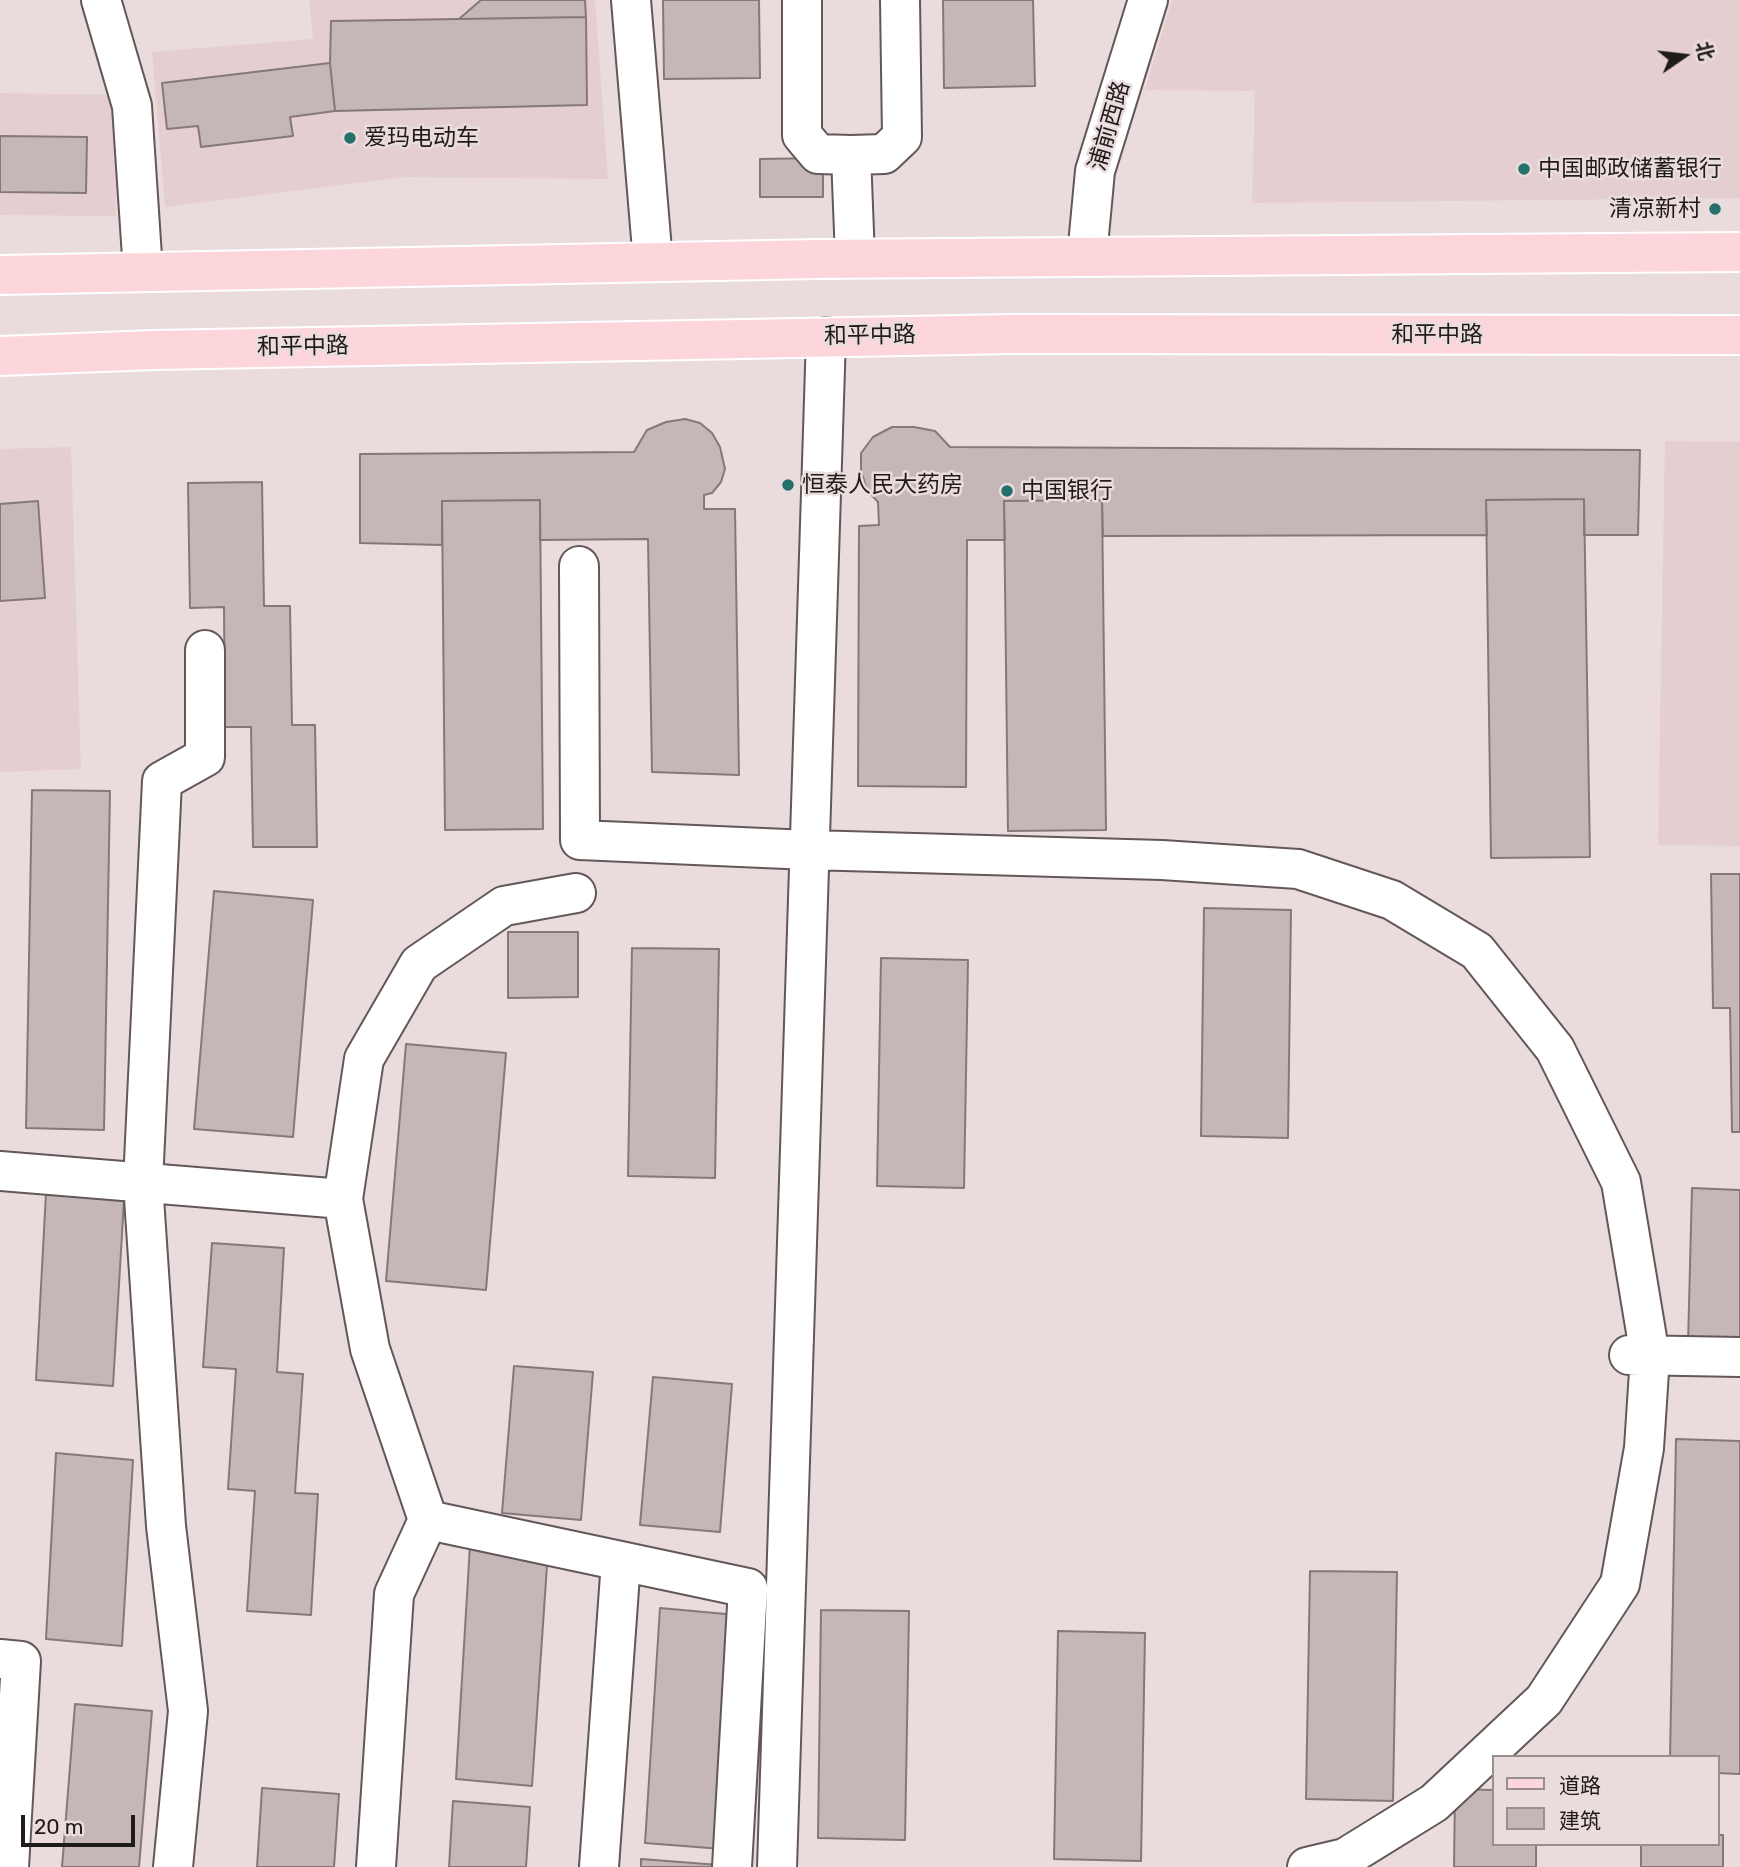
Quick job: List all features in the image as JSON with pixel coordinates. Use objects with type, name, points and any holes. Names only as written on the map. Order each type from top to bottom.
[{"type":"main road","points":[[0,275],[855,258],[1740,252]]},
{"type":"main road","name":"和平中路","points":[[0,356],[154,350],[1012,334],[1740,335]]},
{"type":"street","points":[[101,0],[132,106],[143,272]]},
{"type":"street","points":[[631,0],[653,262]]},
{"type":"street","points":[[802,0],[802,135],[818,155],[884,154],[902,137],[900,0]]},
{"type":"street","name":"浦前西路","points":[[1087,256],[1095,171],[1148,0]]},
{"type":"street","points":[[851,155],[855,258]]},
{"type":"street","points":[[777,1867],[826,337]]},
{"type":"street","points":[[579,566],[580,840],[809,850],[1163,860],[1298,869],[1392,900],[1476,951],[1555,1049],[1621,1182],[1640,1355],[1644,1448],[1620,1584],[1544,1700],[1434,1803],[1345,1858],[1307,1867]]},
{"type":"street","points":[[173,1867],[188,1711],[166,1526],[143,1183],[162,781],[205,757],[205,650]]},
{"type":"street","points":[[376,1867],[394,1594],[428,1520],[370,1349],[343,1199],[364,1059],[419,964],[504,906],[576,893]]},
{"type":"street","points":[[0,1171],[343,1199]]},
{"type":"street","points":[[1640,1355],[1740,1357]]},
{"type":"street","points":[[428,1520],[748,1588],[732,1867]]},
{"type":"street","points":[[599,1867],[621,1561]]},
{"type":"street","points":[[0,1659],[21,1661],[9,1867]]},
{"type":"shaded area","points":[[309,0],[595,0],[608,179],[406,177],[165,207],[152,52],[313,39]]},
{"type":"shaded area","points":[[1172,0],[1740,0],[1740,198],[1252,203],[1255,91],[1145,90]]},
{"type":"shaded area","points":[[0,93],[117,95],[116,216],[0,215]]},
{"type":"shaded area","points":[[1665,441],[1740,442],[1740,846],[1658,845]]},
{"type":"shaded area","points":[[71,447],[81,769],[0,772],[0,449]]},
{"type":"building","points":[[481,0],[585,0],[586,17],[459,19]]},
{"type":"building","points":[[663,0],[759,0],[760,78],[664,79]]},
{"type":"building","points":[[943,0],[1033,0],[1035,86],[944,88]]},
{"type":"building","points":[[586,17],[587,105],[335,111],[330,63],[331,21]]},
{"type":"building","points":[[330,63],[335,111],[290,117],[293,136],[201,147],[198,126],[167,129],[162,83]]},
{"type":"building","points":[[0,136],[87,137],[86,193],[0,192]]},
{"type":"building","points":[[823,158],[823,197],[760,197],[760,159]]},
{"type":"building","points":[[685,419],[700,423],[712,433],[720,447],[725,469],[721,482],[712,493],[704,495],[704,509],[735,509],[739,775],[652,772],[648,539],[540,540],[540,500],[442,501],[442,545],[360,543],[360,454],[634,452],[647,430],[666,422]]},
{"type":"building","points":[[892,427],[935,431],[950,447],[1640,450],[1638,535],[1584,535],[1584,499],[1486,500],[1487,535],[1103,536],[1102,500],[1004,501],[1005,540],[967,540],[966,787],[858,786],[859,526],[879,525],[878,502],[867,490],[861,471],[861,453],[873,437]]},
{"type":"building","points":[[262,482],[264,606],[290,606],[292,725],[315,725],[317,847],[253,847],[251,727],[225,727],[224,607],[190,608],[188,483]]},
{"type":"building","points":[[1584,499],[1590,857],[1491,858],[1486,500]]},
{"type":"building","points":[[540,500],[543,829],[445,830],[442,501]]},
{"type":"building","points":[[1102,500],[1106,830],[1008,831],[1004,501]]},
{"type":"building","points":[[38,501],[45,598],[0,601],[0,504]]},
{"type":"building","points":[[32,790],[110,791],[104,1130],[26,1128]]},
{"type":"building","points":[[1711,874],[1740,874],[1740,1132],[1732,1132],[1730,1008],[1713,1008]]},
{"type":"building","points":[[214,891],[313,900],[293,1137],[194,1129]]},
{"type":"building","points":[[1204,908],[1291,910],[1288,1138],[1201,1136]]},
{"type":"building","points":[[508,932],[578,932],[578,997],[508,998]]},
{"type":"building","points":[[632,948],[719,949],[715,1178],[628,1176]]},
{"type":"building","points":[[881,958],[968,960],[964,1188],[877,1186]]},
{"type":"building","points":[[406,1044],[506,1053],[486,1290],[386,1281]]},
{"type":"building","points":[[1692,1188],[1740,1190],[1740,1346],[1688,1344]]},
{"type":"building","points":[[46,1193],[124,1200],[113,1386],[36,1380]]},
{"type":"building","points":[[212,1243],[284,1248],[277,1372],[303,1374],[295,1493],[318,1494],[311,1615],[247,1611],[255,1491],[228,1489],[236,1369],[203,1367]]},
{"type":"building","points":[[514,1366],[593,1372],[581,1520],[502,1513]]},
{"type":"building","points":[[653,1377],[732,1384],[720,1532],[640,1525]]},
{"type":"building","points":[[1676,1439],[1740,1441],[1740,1774],[1719,1773],[1719,1755],[1670,1755]]},
{"type":"building","points":[[56,1453],[133,1460],[122,1646],[46,1639]]},
{"type":"building","points":[[470,1545],[548,1551],[532,1786],[456,1779]]},
{"type":"building","points":[[1310,1571],[1397,1572],[1393,1801],[1306,1799]]},
{"type":"building","points":[[660,1608],[737,1615],[722,1849],[645,1843]]},
{"type":"building","points":[[821,1610],[909,1611],[905,1840],[818,1838]]},
{"type":"building","points":[[1058,1631],[1145,1633],[1141,1861],[1054,1859]]},
{"type":"building","points":[[75,1704],[152,1711],[139,1867],[62,1867]]},
{"type":"building","points":[[262,1788],[339,1794],[334,1867],[257,1867]]},
{"type":"building","points":[[1455,1789],[1492,1790],[1492,1846],[1536,1846],[1536,1867],[1454,1867]]},
{"type":"building","points":[[453,1801],[530,1807],[526,1867],[449,1867]]},
{"type":"building","points":[[1719,1835],[1723,1835],[1723,1867],[1641,1867],[1641,1846],[1719,1846]]},
{"type":"building","points":[[641,1859],[719,1865],[641,1867]]},
{"type":"place","name":"爱玛电动车","points":[[350,138]]},
{"type":"place","name":"中国邮政储蓄银行","points":[[1524,169]]},
{"type":"place","name":"清凉新村","points":[[1715,209]]},
{"type":"place","name":"恒泰人民大药房","points":[[788,485]]},
{"type":"place","name":"中国银行","points":[[1007,491]]}]
